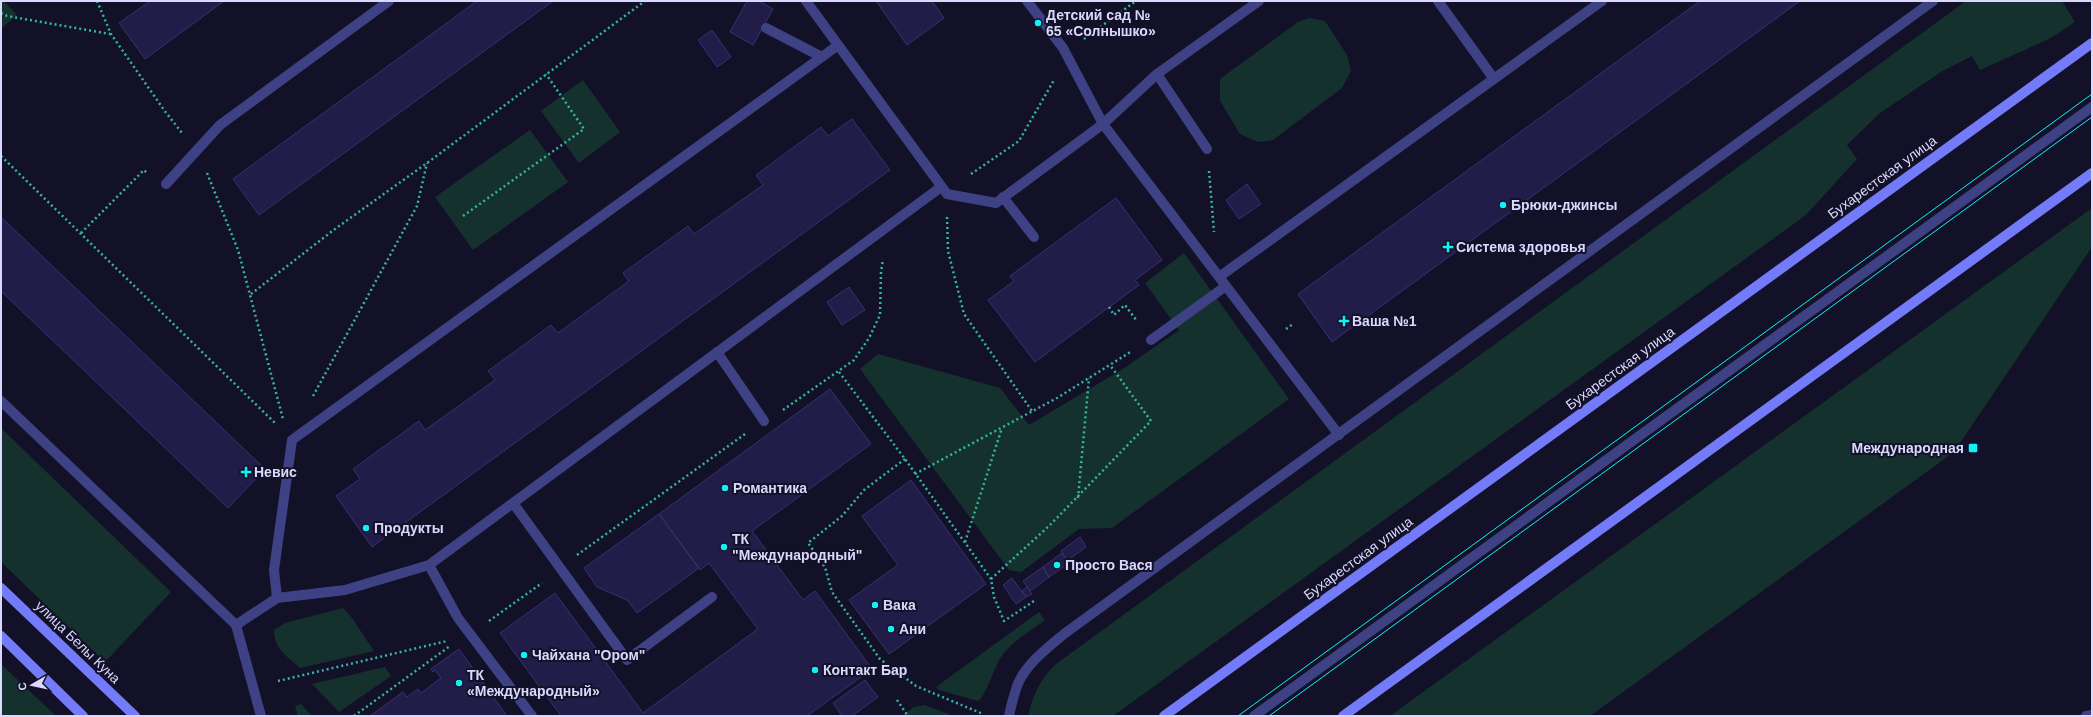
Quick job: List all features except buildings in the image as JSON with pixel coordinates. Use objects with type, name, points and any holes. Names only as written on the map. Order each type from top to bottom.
[{"type":"main road","name":"Бухарестская улица","points":[[1164,716],[2092,43]]},
{"type":"main road","points":[[1344,716],[2092,173]]},
{"type":"main road","name":"улица Белы Куна","points":[[1,588],[135,716]]},
{"type":"main road","points":[[1,636],[83,716]]},
{"type":"street","points":[[166,184],[220,125],[389,1]]},
{"type":"street","points":[[806,1],[837,46],[944,190],[996,203],[1103,124],[1157,74],[1259,1]]},
{"type":"street","points":[[1027,1],[1068,57],[1103,124],[1339,434]]},
{"type":"street","points":[[1438,1],[1494,79]]},
{"type":"street","points":[[1219,277],[1602,1]]},
{"type":"street","points":[[1009,716],[1018,684],[1027,670],[1053,643],[1933,1]]},
{"type":"street","points":[[766,28],[822,57]]},
{"type":"street","points":[[276,598],[274,570],[292,440],[837,46]]},
{"type":"street","points":[[1157,74],[1207,149]]},
{"type":"street","points":[[1254,716],[2092,107]]},
{"type":"street","points":[[236,625],[276,598],[345,590],[429,565],[890,225],[944,190]]},
{"type":"street","points":[[1003,197],[1034,237]]},
{"type":"street","points":[[1151,340],[1226,286]]},
{"type":"street","points":[[717,352],[764,420]]},
{"type":"street","points":[[1,401],[236,625],[261,716]]},
{"type":"street","points":[[513,503],[627,660],[712,597]]},
{"type":"street","points":[[429,565],[458,618],[466,636],[532,716]]},
{"type":"street","points":[[2086,716],[2092,716]]},
{"type":"path","points":[[97,1],[111,34],[164,110],[196,150],[227,220],[251,294],[280,414],[292,440]]},
{"type":"path","points":[[251,294],[334,229],[427,163],[645,1]]},
{"type":"path","points":[[1032,412],[964,314],[948,251],[944,190],[962,180],[1019,141],[1068,57],[1082,40],[1136,1]]},
{"type":"path","points":[[1,13],[7,16],[111,34]]},
{"type":"path","points":[[463,216],[584,129],[546,74]]},
{"type":"path","points":[[1207,149],[1215,239]]},
{"type":"path","points":[[1,156],[292,440]]},
{"type":"path","points":[[309,402],[418,206],[427,163]]},
{"type":"path","points":[[81,234],[144,170],[166,184]]},
{"type":"path","points":[[354,716],[561,569],[583,551],[764,420],[790,406],[854,360],[869,338],[880,315],[881,272],[890,225]]},
{"type":"path","points":[[1108,307],[1114,315],[1125,305]]},
{"type":"path","points":[[915,474],[1032,412],[1151,340]]},
{"type":"path","points":[[991,579],[1078,498],[1151,421],[1110,365]]},
{"type":"path","points":[[839,372],[905,459],[991,579],[994,597],[1004,621],[1034,601]]},
{"type":"path","points":[[1078,498],[1089,378]]},
{"type":"path","points":[[965,542],[1002,427]]},
{"type":"path","points":[[905,459],[864,490],[842,516],[808,543],[825,567],[832,592],[880,659],[916,686],[983,714]]},
{"type":"path","points":[[278,681],[466,636]]},
{"type":"path","points":[[897,700],[908,716]]},
{"type":"green space","points":[[1,1],[4,1],[17,15],[1,29]]},
{"type":"green space","points":[[1966,1],[2062,1],[2075,22],[2051,38],[1980,70],[1972,56],[1941,72],[1880,113],[1847,145],[1857,159],[1806,215],[1113,716],[1028,716],[1032,701],[1041,682],[1056,664]]},
{"type":"green space","points":[[1309,18],[1325,21],[1347,55],[1351,71],[1342,88],[1273,140],[1258,142],[1240,134],[1220,101],[1220,79],[1298,22]]},
{"type":"green space","points":[[583,80],[620,132],[579,163],[541,111]]},
{"type":"green space","points":[[530,130],[568,182],[473,250],[435,197]]},
{"type":"green space","points":[[2092,208],[2092,247],[1954,452],[1590,716],[1390,716]]},
{"type":"green space","points":[[1184,253],[1289,399],[1112,528],[1079,529],[1021,572],[1009,570],[860,369],[878,354],[1000,388],[1029,425],[1123,369],[1179,330],[1145,283]]},
{"type":"green space","points":[[1,428],[171,592],[105,662],[1,562]]},
{"type":"green space","points":[[343,608],[352,618],[374,651],[300,668],[282,652],[276,642],[274,630],[285,623]]},
{"type":"green space","points":[[1039,612],[1045,620],[1008,648],[1000,658],[985,692],[978,701],[939,690],[936,687]]},
{"type":"green space","points":[[1,664],[56,716],[1,716]]},
{"type":"green space","points":[[385,667],[391,676],[339,712],[312,684]]},
{"type":"green space","points":[[301,704],[312,716],[298,716],[295,706]]},
{"type":"green space","points":[[924,705],[954,716],[902,716],[914,707]]},
{"type":"tram line","points":[[1238,716],[2092,94]]},
{"type":"tram line","points":[[1269,716],[2092,117]]},
{"type":"place","name":"Детский сад № 65 «Солнышко»","points":[[1038,23]]},
{"type":"place","name":"Брюки-джинсы","points":[[1503,205]]},
{"type":"place","name":"Система здоровья","points":[[1448,247]]},
{"type":"place","name":"Ваша №1","points":[[1344,321]]},
{"type":"place","name":"Международная","points":[[1973,448]]},
{"type":"place","name":"Невис","points":[[246,472]]},
{"type":"place","name":"Романтика","points":[[725,488]]},
{"type":"place","name":"Продукты","points":[[366,528]]},
{"type":"place","name":"ТК \"Международный\"","points":[[724,547]]},
{"type":"place","name":"Просто Вася","points":[[1057,565]]},
{"type":"place","name":"Вака","points":[[875,605]]},
{"type":"place","name":"Ани","points":[[891,629]]},
{"type":"place","name":"Чайхана \"Ором\"","points":[[524,655]]},
{"type":"place","name":"Контакт Бар","points":[[815,670]]},
{"type":"place","name":"ТК «Международный»","points":[[459,683]]}]
